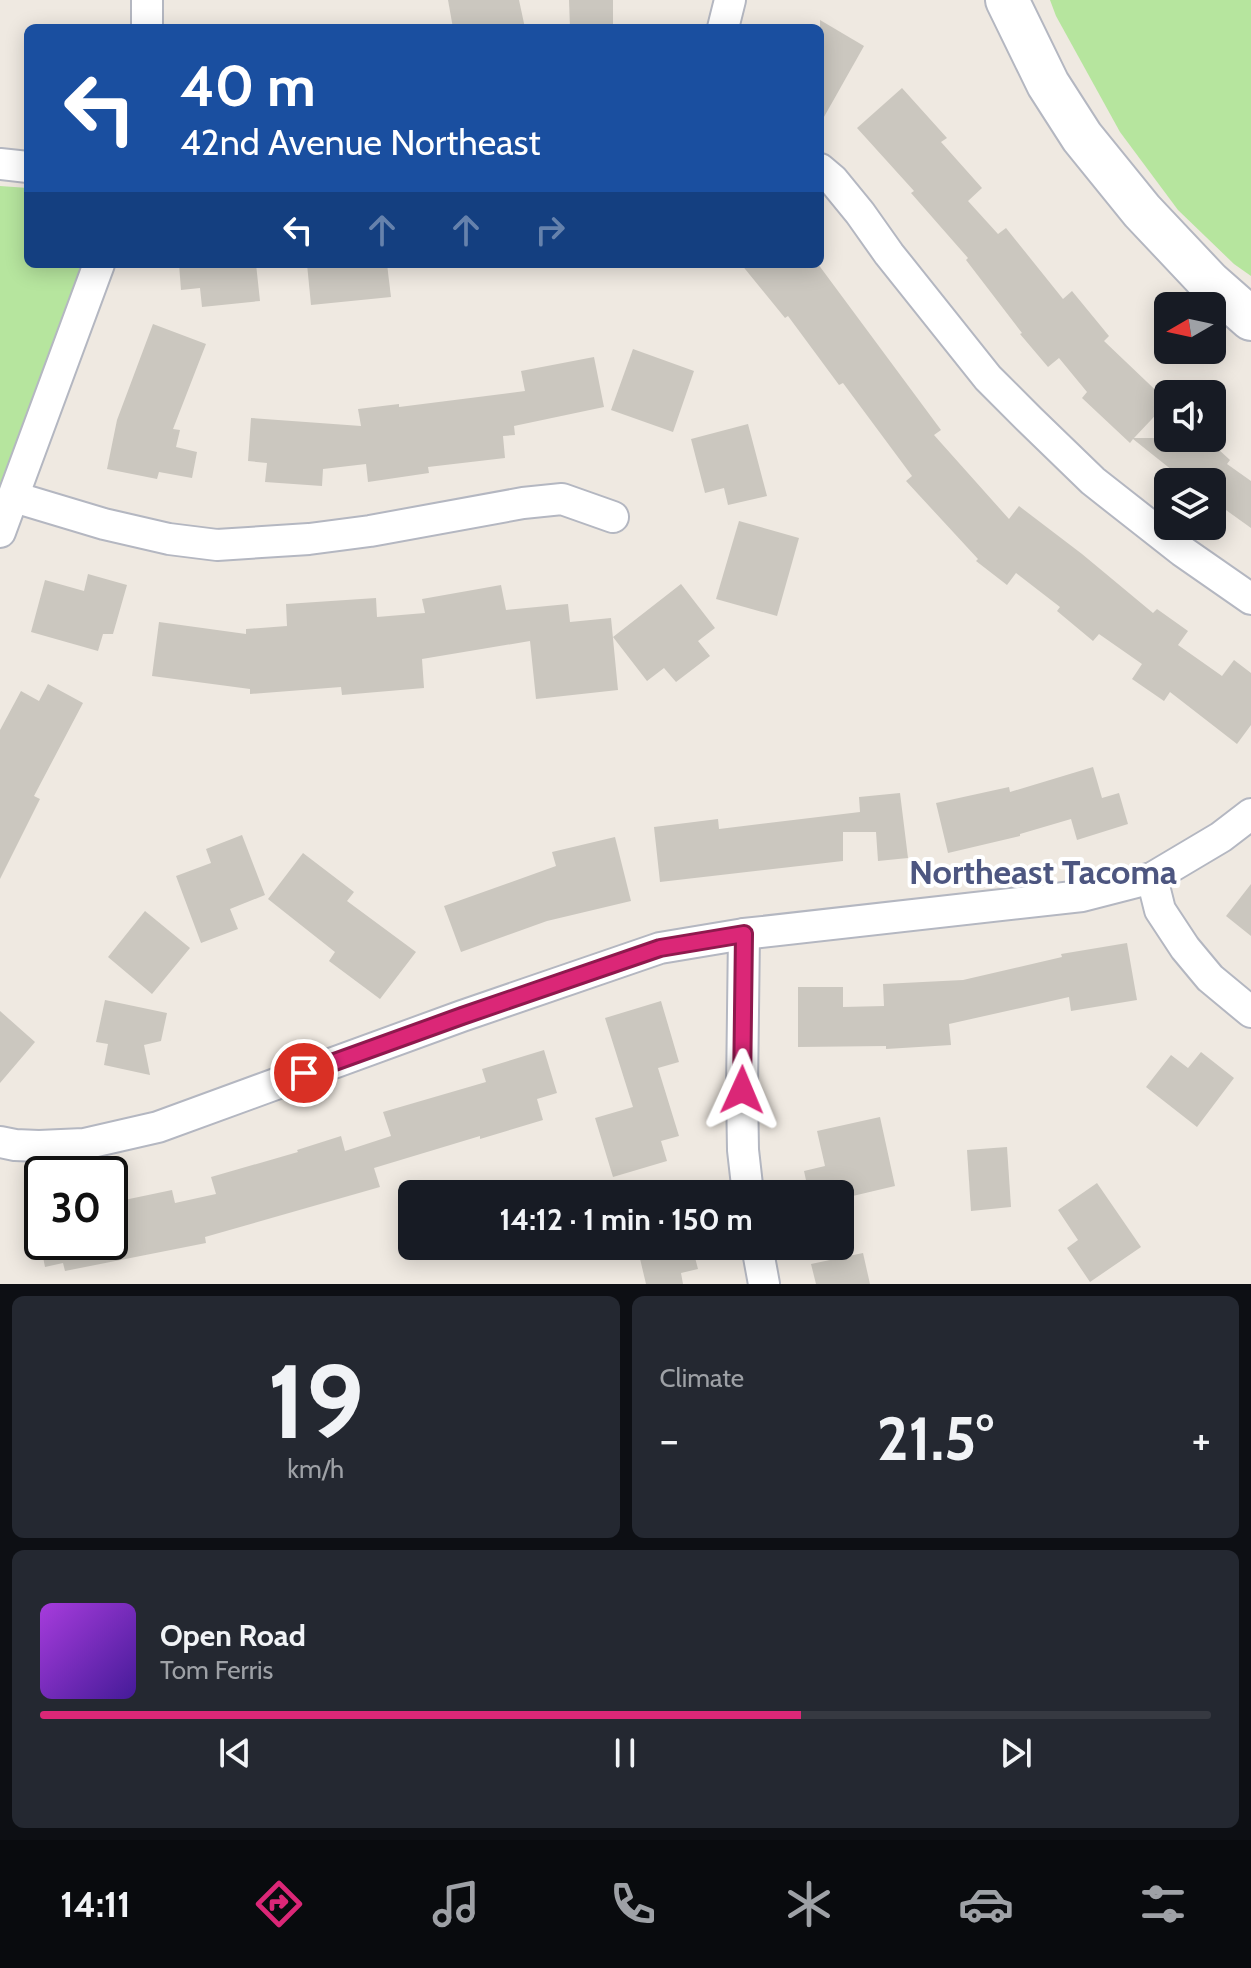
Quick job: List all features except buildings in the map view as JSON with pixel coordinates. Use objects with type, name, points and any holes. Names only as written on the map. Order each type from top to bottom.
[{"type":"street","points":[[147,0],[147,24]]},
{"type":"street","points":[[724,24],[730,0]]},
{"type":"street","points":[[1007,0],[1048,84],[1082,137],[1151,221],[1209,282],[1251,319]]},
{"type":"street","points":[[0,164],[24,167]]},
{"type":"street","points":[[824,172],[860,213],[988,378],[1030,420],[1093,481],[1182,551],[1251,599]]},
{"type":"street","points":[[0,532],[98,268]]},
{"type":"street","points":[[14,497],[130,530],[217,545],[309,539],[370,531],[523,503],[562,499],[613,517]]},
{"type":"street","points":[[0,1143],[39,1146],[84,1144],[158,1127],[462,1016],[660,948],[744,934],[1082,896],[1152,878],[1221,837],[1251,814]]},
{"type":"street","points":[[1152,878],[1160,910],[1185,948],[1210,978],[1251,1012]]},
{"type":"street","points":[[744,934],[742,1105],[746,1180]]},
{"type":"street","points":[[760,1260],[764,1284]]},
{"type":"green space","points":[[1050,0],[1251,0],[1251,276],[1234,264],[1178,210],[1120,132]]},
{"type":"green space","points":[[0,186],[24,188],[24,268],[84,268],[0,488]]},
{"type":"district","name":"Northeast Tacoma","points":[[1043,872]]},
{"type":"route","points":[[304,1073],[660,948],[744,934],[742,1090]]}]
